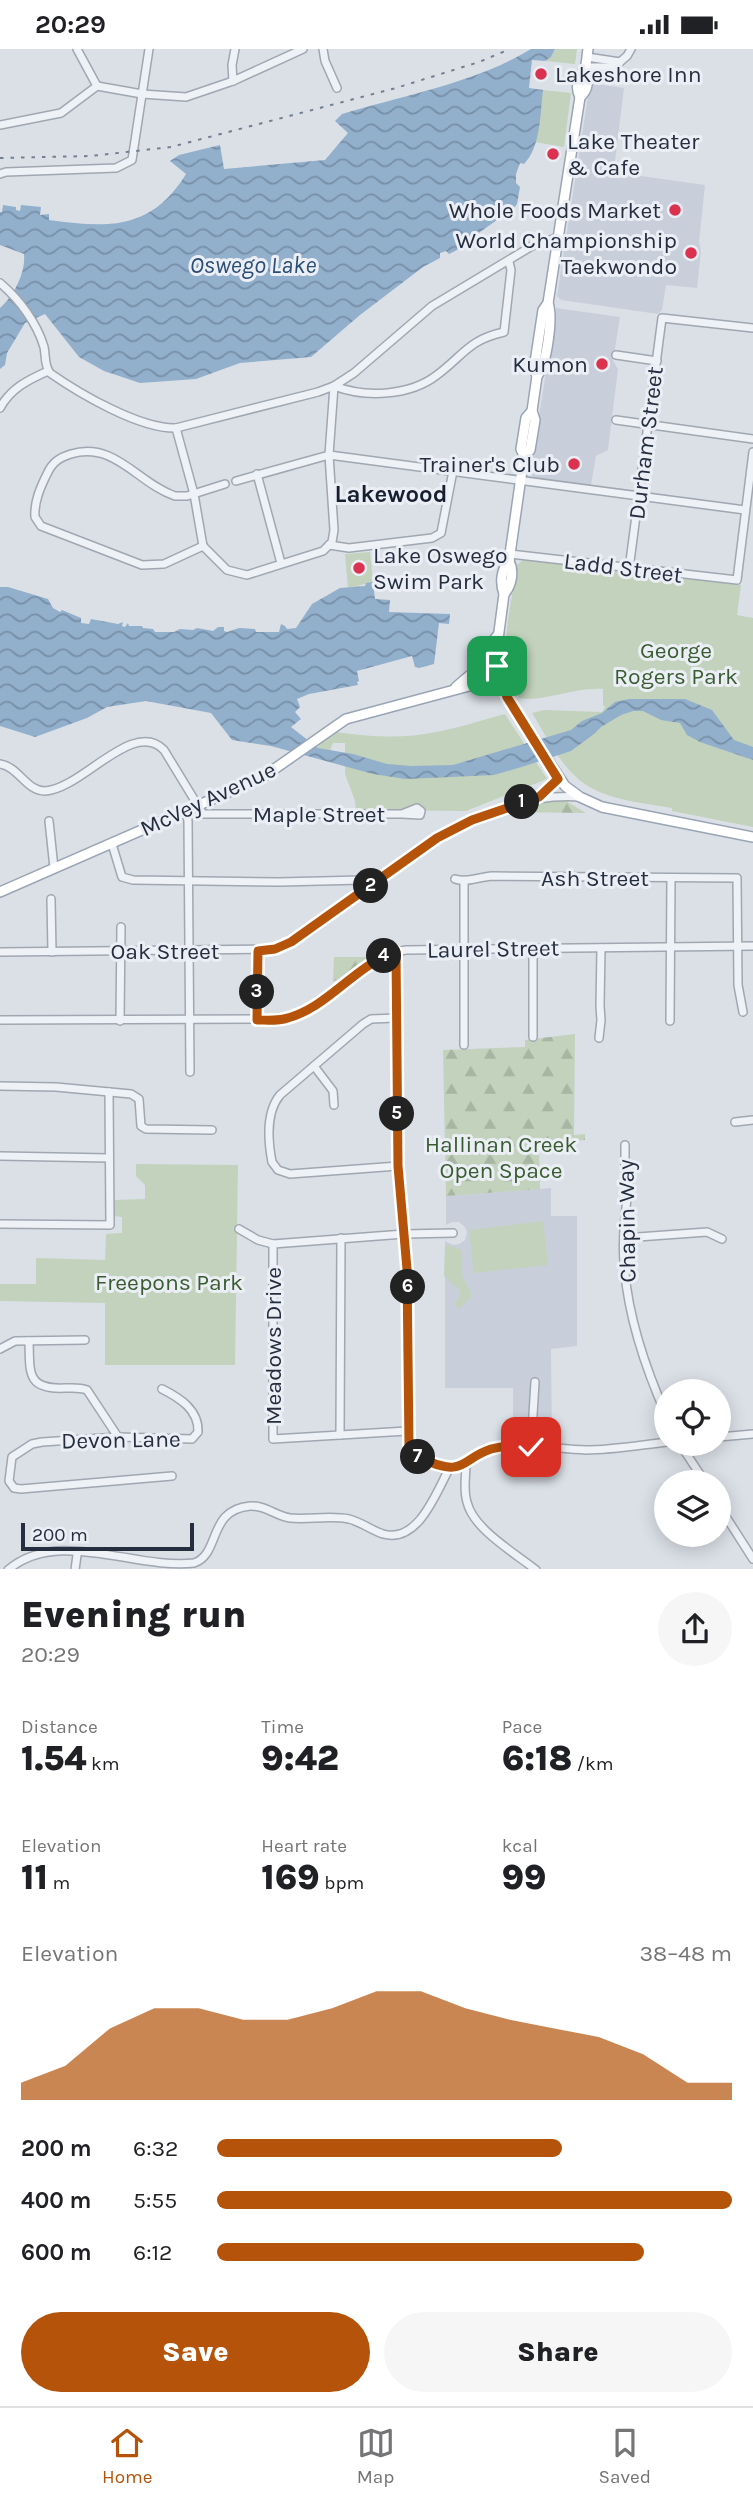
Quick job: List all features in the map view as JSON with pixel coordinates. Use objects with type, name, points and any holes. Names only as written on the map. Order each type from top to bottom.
[{"type":"main road","points":[[586,58],[588,77],[585,93],[580,97],[548,303],[543,310],[534,369],[537,376],[532,411],[526,418],[521,481],[509,558],[512,568],[509,588],[504,594],[498,635],[496,657],[499,678],[556,776],[572,792],[612,809],[753,837]]},
{"type":"main road","name":"McVey Avenue","points":[[452,690],[476,670],[498,635]]},
{"type":"main road","name":"McVey Avenue","points":[[0,891],[263,777],[351,717],[499,678]]},
{"type":"street","points":[[77,49],[97,86]]},
{"type":"street","points":[[0,174],[116,168],[132,160],[149,49]]},
{"type":"street","points":[[233,81],[235,49]]},
{"type":"street","points":[[0,125],[61,113],[97,86],[179,98],[233,81],[303,49]]},
{"type":"street","points":[[323,49],[325,61],[338,88]]},
{"type":"street","points":[[586,58],[620,62],[631,49]]},
{"type":"street","points":[[48,371],[131,418],[161,427],[176,428],[334,386],[363,366],[432,306],[532,246],[559,237]]},
{"type":"street","points":[[334,386],[345,390],[383,393],[412,388],[437,375],[473,343],[504,332],[511,270],[509,262]]},
{"type":"street","points":[[0,283],[33,321],[44,348],[48,371]]},
{"type":"street","name":"Durham Street","points":[[629,569],[662,318],[753,328]]},
{"type":"street","points":[[616,355],[657,361]]},
{"type":"street","points":[[0,408],[19,386],[48,371]]},
{"type":"street","points":[[176,428],[194,494],[203,546],[223,567],[237,574],[252,574],[323,551],[334,537],[328,455],[334,386]]},
{"type":"street","points":[[616,420],[753,439]]},
{"type":"street","points":[[203,546],[164,564],[142,565],[41,526],[35,517],[35,507],[51,463],[80,452],[102,453],[119,460],[169,493],[182,497],[225,484]]},
{"type":"street","points":[[236,481],[328,455],[746,510],[753,452]]},
{"type":"street","points":[[329,545],[349,548],[432,538],[441,533],[453,471]]},
{"type":"street","points":[[257,474],[281,563]]},
{"type":"street","name":"Ladd Street","points":[[509,558],[737,580],[746,510]]},
{"type":"street","points":[[0,764],[14,769],[33,787],[48,790],[81,777],[129,744],[152,742],[161,747],[168,756],[197,807]]},
{"type":"street","name":"Oak Street","points":[[539,797],[556,776]]},
{"type":"street","name":"Oak Street","points":[[0,952],[275,949],[291,942],[437,838],[464,823],[539,797],[580,797]]},
{"type":"street","name":"Maple Street","points":[[197,807],[200,813],[208,815],[402,814]]},
{"type":"street","points":[[186,812],[190,1072]]},
{"type":"street","points":[[49,821],[54,868]]},
{"type":"street","points":[[112,844],[121,877],[133,880],[362,880],[372,885]]},
{"type":"street","name":"Ash Street","points":[[455,879],[464,882],[492,876],[737,878],[739,946]]},
{"type":"street","points":[[670,1021],[671,878]]},
{"type":"street","points":[[464,882],[464,1045]]},
{"type":"street","points":[[51,899],[52,952]]},
{"type":"street","points":[[121,927],[121,1021]]},
{"type":"street","points":[[739,946],[738,985],[743,1012]]},
{"type":"street","name":"Laurel Street","points":[[0,1020],[281,1020],[327,997],[374,961],[396,952],[753,946]]},
{"type":"street","points":[[533,948],[533,1037]]},
{"type":"street","points":[[599,1038],[601,948]]},
{"type":"street","points":[[257,1020],[258,951]]},
{"type":"street","points":[[396,952],[398,1166],[409,1346],[409,1445],[415,1455],[449,1469],[466,1464],[492,1449],[531,1447],[587,1450],[654,1443]]},
{"type":"street","points":[[397,1018],[371,1019],[363,1024],[280,1095],[272,1107],[271,1156],[275,1167],[290,1174],[398,1166]]},
{"type":"street","points":[[314,1066],[333,1091],[334,1105]]},
{"type":"street","points":[[0,1086],[56,1087],[131,1094],[139,1099],[141,1126],[146,1129],[212,1130]]},
{"type":"street","points":[[0,1224],[110,1225],[109,1092]]},
{"type":"street","points":[[735,1122],[753,1120]]},
{"type":"street","name":"Chapin Way","points":[[625,1145],[625,1177],[629,1181],[624,1238],[625,1280],[635,1330],[654,1387]]},
{"type":"street","points":[[0,1156],[109,1158]]},
{"type":"street","points":[[239,1229],[258,1240],[273,1244],[453,1233]]},
{"type":"street","points":[[624,1238],[707,1233],[722,1239]]},
{"type":"street","points":[[340,1435],[341,1238]]},
{"type":"street","name":"Meadows Drive","points":[[273,1244],[273,1439],[407,1431]]},
{"type":"street","points":[[0,1349],[15,1341],[85,1340]]},
{"type":"street","points":[[29,1341],[30,1371],[35,1382],[47,1388],[79,1387],[87,1390],[118,1437]]},
{"type":"street","points":[[531,1447],[535,1382]]},
{"type":"street","name":"Devon Lane","points":[[162,1389],[179,1398],[193,1412],[198,1426],[196,1437],[188,1440],[118,1437],[42,1442],[23,1449],[12,1457],[9,1481],[17,1489],[172,1476]]},
{"type":"street","points":[[731,1436],[753,1434]]},
{"type":"street","points":[[466,1464],[465,1494],[472,1515],[483,1528],[535,1569]]},
{"type":"street","points":[[9,1569],[21,1561],[43,1553],[77,1555],[140,1566],[191,1564],[207,1553],[215,1531],[228,1515],[240,1508],[253,1506],[290,1518],[346,1518],[383,1534],[401,1534],[408,1532],[419,1520],[449,1469]]},
{"type":"street","points":[[731,1525],[753,1559]]},
{"type":"street","points":[[75,1569],[77,1555]]},
{"type":"shaded area","points":[[590,83],[624,88],[615,161],[620,173],[705,185],[697,288],[666,285],[662,310],[658,314],[561,300],[557,296]]},
{"type":"shaded area","points":[[556,308],[620,317],[613,361],[618,369],[608,450],[596,456],[591,485],[533,477],[530,473]]},
{"type":"shaded area","points":[[551,1188],[551,1216],[577,1216],[577,1346],[551,1349],[552,1440],[513,1434],[513,1388],[445,1388],[445,1241],[453,1245],[459,1244],[465,1240],[467,1233],[459,1222],[446,1225],[446,1196]]},
{"type":"green space","points":[[555,49],[577,49],[575,64],[545,61]]},
{"type":"green space","points":[[543,90],[571,93],[564,147],[535,142]]},
{"type":"green space","name":"Lake Oswego Swim Park","points":[[370,552],[373,582],[348,588],[345,554]]},
{"type":"green space","name":"George Rogers Park","points":[[523,560],[741,585],[737,615],[753,618],[753,827],[608,795],[575,776],[532,713],[544,710],[602,712],[605,707],[603,689],[519,698],[512,682],[506,649],[517,565]]},
{"type":"green space","points":[[505,714],[547,779],[466,811],[356,810],[345,774],[345,743],[333,743],[327,758],[311,752],[336,732],[411,736]]},
{"type":"green space","points":[[561,798],[586,813],[506,812],[540,800]]},
{"type":"green space","points":[[334,957],[374,957],[333,982]]},
{"type":"green space","name":"Hallinan Creek Open Space","points":[[575,1034],[574,1135],[585,1134],[585,1140],[539,1145],[540,1189],[446,1196],[443,1050],[525,1047],[525,1040]]},
{"type":"green space","name":"Freepons Park","points":[[136,1164],[238,1165],[235,1365],[105,1365],[105,1303],[0,1301],[0,1284],[36,1284],[36,1258],[105,1260],[106,1234],[122,1233],[122,1217],[114,1216],[114,1200],[145,1199],[145,1185],[136,1176]]},
{"type":"green space","points":[[543,1221],[548,1265],[474,1273],[469,1230]]},
{"type":"green space","points":[[445,1246],[461,1250],[462,1274],[471,1294],[459,1309],[454,1304],[460,1291],[444,1276]]},
{"type":"water","name":"Oswego Lake","points":[[531,49],[555,49],[545,61],[532,60],[529,88],[543,90],[540,119],[534,149],[524,164],[520,163],[516,174],[516,183],[520,187],[517,204],[466,242],[465,246],[449,254],[446,251],[440,253],[440,258],[423,267],[360,315],[311,357],[240,363],[196,379],[140,383],[104,371],[79,357],[45,314],[25,323],[7,353],[5,365],[0,369],[0,308],[18,283],[24,261],[24,254],[0,245],[0,212],[3,205],[16,207],[16,210],[20,211],[21,205],[41,207],[40,215],[49,214],[49,220],[90,224],[109,224],[143,216],[172,193],[186,174],[170,161],[179,155],[220,145],[224,169],[325,160],[348,133],[335,121],[342,114],[487,71]]},
{"type":"water","points":[[373,582],[375,599],[390,600],[389,612],[450,614],[449,624],[439,623],[434,664],[415,667],[412,656],[357,671],[358,685],[309,694],[297,699],[300,707],[295,712],[301,719],[291,727],[318,748],[387,764],[453,765],[571,730],[582,721],[602,713],[615,702],[629,699],[685,699],[712,710],[734,740],[753,747],[753,760],[700,742],[687,735],[680,723],[661,720],[643,711],[621,715],[571,751],[494,775],[406,779],[373,774],[271,746],[232,740],[211,713],[146,701],[107,707],[87,718],[35,737],[0,726],[0,587],[48,599],[53,608],[81,618],[81,623],[89,624],[91,619],[118,624],[123,622],[122,626],[125,627],[128,623],[129,626],[142,626],[155,632],[197,628],[213,631],[224,627],[227,632],[239,628],[255,629],[256,632],[279,632],[281,624],[287,629],[296,628],[312,604],[340,588],[365,586],[366,583]]},
{"type":"railway","points":[[0,158],[91,156],[171,147],[396,88],[479,62],[510,49]]},
{"type":"place","name":"Lakeshore Inn","points":[[541,74]]},
{"type":"place","name":"Lake Theater & Cafe","points":[[553,154]]},
{"type":"place","name":"Whole Foods Market","points":[[675,210]]},
{"type":"place","name":"World Championship Taekwondo","points":[[691,253]]},
{"type":"place","name":"Kumon","points":[[602,364]]},
{"type":"place","name":"Trainer's Club","points":[[574,464]]},
{"type":"place","name":"Lake Oswego Swim Park","points":[[359,568]]},
{"type":"district","name":"Lakewood","points":[[391,494]]},
{"type":"route","points":[[497,666],[507,697],[558,779],[539,797],[488,813],[437,838],[303,935],[280,948],[258,951],[257,1020],[281,1020],[297,1014],[327,997],[374,961],[396,952],[398,1166],[407,1269],[409,1445],[421,1459],[449,1469],[466,1464],[499,1447],[531,1447]]}]
